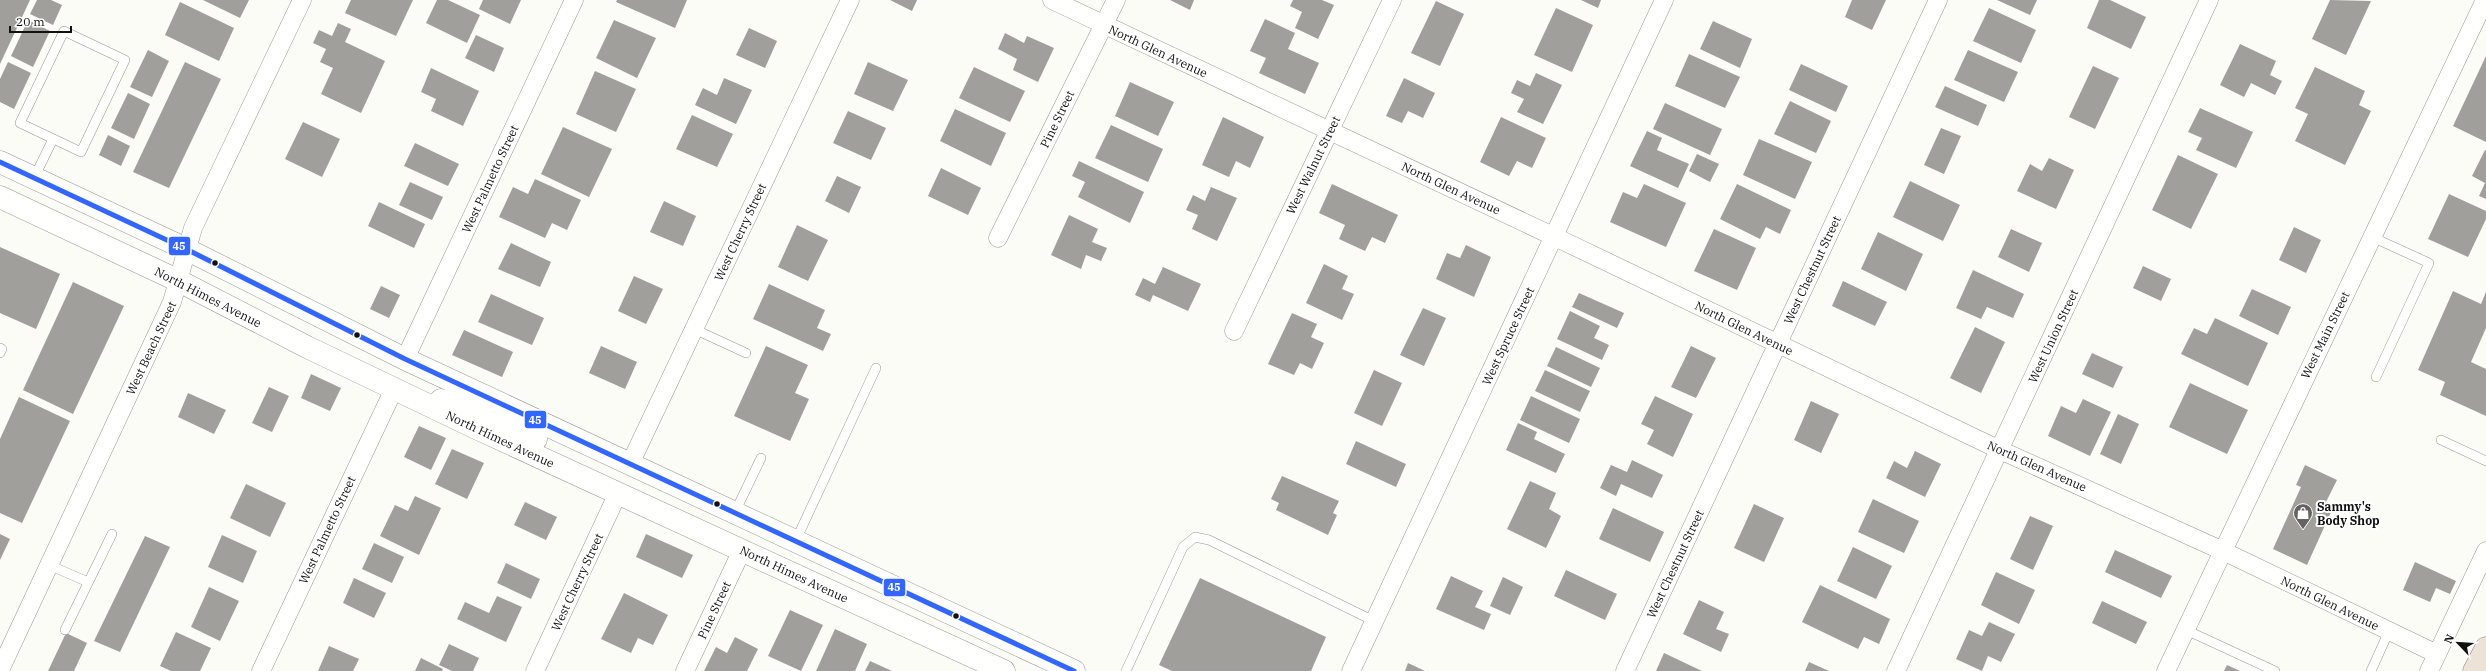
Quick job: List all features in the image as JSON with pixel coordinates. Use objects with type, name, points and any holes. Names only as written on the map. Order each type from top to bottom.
[{"type":"highway","points":[[2474,671],[2486,648]]},
{"type":"street","name":"West Beach Street","points":[[0,670],[172,302],[193,228],[302,0]]},
{"type":"street","name":"West Palmetto Street","points":[[406,359],[574,0]]},
{"type":"street","name":"West Cherry Street","points":[[630,464],[850,0]]},
{"type":"street","name":"North Glen Avenue","points":[[1052,0],[1555,237],[2000,450],[2223,551],[2437,654]]},
{"type":"street","name":"Pine Street","points":[[998,238],[1116,0]]},
{"type":"street","name":"West Walnut Street","points":[[1234,330],[1392,0]]},
{"type":"street","name":"West Spruce Street","points":[[1351,671],[1555,237],[1664,0]]},
{"type":"street","name":"West Chestnut Street","points":[[1625,671],[1938,0]]},
{"type":"street","name":"West Union Street","points":[[1896,671],[2209,0]]},
{"type":"street","name":"West Main Street","points":[[2166,671],[2485,0]]},
{"type":"street","points":[[0,162],[186,249],[406,359],[1074,671]]},
{"type":"street","name":"North Himes Avenue","points":[[0,197],[179,281],[307,347],[402,393],[997,670]]},
{"type":"street","points":[[402,393],[449,402],[470,408],[608,472],[622,472],[630,464]]},
{"type":"street","name":"West Palmetto Street","points":[[261,671],[402,393]]},
{"type":"street","points":[[618,493],[628,488],[640,489],[659,493],[683,504],[735,512]]},
{"type":"street","name":"West Cherry Street","points":[[535,671],[618,493]]},
{"type":"street","name":"Pine Street","points":[[685,671],[742,550]]},
{"type":"street","points":[[2429,671],[2486,552]]},
{"type":"lane","points":[[64,31],[125,60],[81,152],[52,139],[20,124],[64,31]]},
{"type":"lane","points":[[34,178],[52,139]]},
{"type":"lane","points":[[2372,237],[2429,263],[2376,377]]},
{"type":"lane","points":[[694,329],[746,353]]},
{"type":"lane","points":[[0,348],[0,353]]},
{"type":"lane","points":[[796,540],[876,368]]},
{"type":"lane","points":[[2441,440],[2486,461]]},
{"type":"lane","points":[[735,512],[761,458]]},
{"type":"lane","points":[[65,630],[112,534]]},
{"type":"lane","points":[[1126,671],[1183,547],[1195,537],[1209,540],[1374,621]]},
{"type":"lane","points":[[49,565],[88,582]]},
{"type":"lane","points":[[2186,630],[2275,671]]},
{"type":"lane","points":[[2371,671],[2388,631]]},
{"type":"building","points":[[0,0],[30,0],[0,64]]},
{"type":"building","points":[[37,0],[51,0],[62,5],[53,25],[30,14]]},
{"type":"building","points":[[203,0],[249,0],[240,18]]},
{"type":"building","points":[[351,0],[413,0],[396,36],[345,13]]},
{"type":"building","points":[[437,0],[448,0],[480,15],[467,43],[426,23]]},
{"type":"building","points":[[483,0],[521,0],[510,24],[479,9]]},
{"type":"building","points":[[617,0],[687,0],[675,28],[616,2]]},
{"type":"building","points":[[890,0],[917,0],[912,11]]},
{"type":"building","points":[[1170,0],[1194,0],[1190,10]]},
{"type":"building","points":[[1293,0],[1322,0],[1334,5],[1318,39],[1295,28],[1302,12],[1290,6]]},
{"type":"building","points":[[1581,0],[1601,0],[1598,8]]},
{"type":"building","points":[[1852,0],[1886,0],[1872,30],[1845,17]]},
{"type":"building","points":[[1997,0],[2037,0],[2030,15]]},
{"type":"building","points":[[2099,0],[2110,0],[2146,17],[2131,49],[2087,28]]},
{"type":"building","points":[[2330,0],[2371,1],[2346,55],[2312,39]]},
{"type":"building","points":[[1436,1],[1464,14],[1440,66],[1411,53]]},
{"type":"building","points":[[180,2],[234,28],[219,61],[165,35]]},
{"type":"building","points":[[1556,8],[1593,25],[1572,72],[1534,55]]},
{"type":"building","points":[[1989,8],[2036,30],[2021,63],[1973,41]]},
{"type":"building","points":[[1265,19],[1295,33],[1288,49],[1319,63],[1305,94],[1259,73],[1266,58],[1250,51]]},
{"type":"building","points":[[28,20],[50,31],[33,67],[11,56]]},
{"type":"building","points":[[614,20],[656,38],[637,78],[596,58]]},
{"type":"building","points":[[1713,21],[1752,39],[1740,68],[1700,49]]},
{"type":"building","points":[[338,23],[351,29],[345,42],[385,61],[361,113],[321,94],[333,68],[320,62],[326,49],[313,43],[319,30],[332,36]]},
{"type":"building","points":[[749,28],[777,41],[765,68],[736,55]]},
{"type":"building","points":[[1005,33],[1024,43],[1027,36],[1054,48],[1038,82],[1013,70],[1017,59],[998,49]]},
{"type":"building","points":[[476,35],[504,48],[494,72],[465,58]]},
{"type":"building","points":[[2240,44],[2276,61],[2270,75],[2282,81],[2275,95],[2251,83],[2244,97],[2220,85]]},
{"type":"building","points":[[148,50],[169,61],[152,97],[130,87]]},
{"type":"building","points":[[1968,50],[2018,72],[2004,102],[1954,80]]},
{"type":"building","points":[[1689,54],[1740,77],[1725,108],[1675,86]]},
{"type":"building","points":[[2486,56],[2486,142],[2453,126]]},
{"type":"building","points":[[8,62],[31,73],[14,109],[0,102],[0,79]]},
{"type":"building","points":[[185,62],[221,79],[169,188],[133,172]]},
{"type":"building","points":[[868,62],[908,80],[893,111],[854,94]]},
{"type":"building","points":[[1801,64],[1848,86],[1836,112],[1789,90]]},
{"type":"building","points":[[2093,66],[2119,78],[2095,129],[2069,117]]},
{"type":"building","points":[[974,67],[1025,91],[1010,122],[959,98]]},
{"type":"building","points":[[2315,67],[2365,91],[2359,105],[2371,111],[2345,165],[2295,141],[2308,114],[2295,108]]},
{"type":"building","points":[[431,68],[479,91],[463,126],[431,111],[436,99],[421,92]]},
{"type":"building","points":[[595,71],[636,89],[616,132],[576,114]]},
{"type":"building","points":[[1536,73],[1562,85],[1543,124],[1517,112],[1524,99],[1511,93],[1517,80],[1530,86]]},
{"type":"building","points":[[724,78],[752,90],[736,124],[695,105],[703,88],[717,95]]},
{"type":"building","points":[[1404,78],[1435,93],[1423,118],[1408,111],[1402,123],[1386,116]]},
{"type":"building","points":[[1130,82],[1174,102],[1158,136],[1115,116]]},
{"type":"building","points":[[1945,86],[1987,105],[1978,126],[1935,107]]},
{"type":"building","points":[[128,93],[150,104],[134,139],[111,128]]},
{"type":"building","points":[[1790,101],[1831,121],[1816,153],[1774,134]]},
{"type":"building","points":[[1665,103],[1722,129],[1710,155],[1653,129]]},
{"type":"building","points":[[2200,108],[2253,132],[2236,168],[2196,150],[2202,138],[2188,132]]},
{"type":"building","points":[[955,109],[1006,133],[991,166],[940,141]]},
{"type":"building","points":[[848,111],[886,128],[871,160],[833,143]]},
{"type":"building","points":[[692,115],[733,134],[717,167],[676,149]]},
{"type":"building","points":[[1223,117],[1264,137],[1250,168],[1236,161],[1229,177],[1202,165]]},
{"type":"building","points":[[1501,117],[1546,138],[1532,168],[1517,161],[1509,176],[1480,162]]},
{"type":"building","points":[[303,122],[340,139],[322,177],[285,159]]},
{"type":"building","points":[[1111,125],[1163,149],[1148,182],[1095,158]]},
{"type":"building","points":[[563,127],[612,149],[589,197],[541,174]]},
{"type":"building","points":[[1941,128],[1961,136],[1944,174],[1924,165]]},
{"type":"building","points":[[1647,131],[1662,138],[1657,150],[1689,164],[1678,188],[1630,166]]},
{"type":"building","points":[[108,135],[130,146],[121,166],[99,155]]},
{"type":"building","points":[[1759,139],[1812,162],[1795,199],[1743,175]]},
{"type":"building","points":[[415,143],[459,164],[448,186],[404,166]]},
{"type":"building","points":[[2485,150],[2486,199],[2479,196],[2485,183],[2472,176]]},
{"type":"building","points":[[1697,154],[1719,164],[1710,182],[1689,171]]},
{"type":"building","points":[[2178,155],[2218,174],[2191,229],[2152,210]]},
{"type":"building","points":[[2049,158],[2074,170],[2056,209],[2017,191],[2030,164],[2042,171]]},
{"type":"building","points":[[1079,161],[1144,192],[1130,223],[1078,197],[1085,182],[1072,176]]},
{"type":"building","points":[[941,168],[981,188],[968,215],[928,196]]},
{"type":"building","points":[[837,176],[861,187],[849,213],[825,201]]},
{"type":"building","points":[[535,179],[581,200],[567,230],[552,223],[545,238],[499,217],[513,187],[528,194]]},
{"type":"building","points":[[1910,181],[1960,205],[1943,241],[1893,217]]},
{"type":"building","points":[[410,182],[443,197],[432,220],[399,205]]},
{"type":"building","points":[[1332,184],[1398,215],[1385,243],[1372,237],[1365,251],[1339,239],[1345,225],[1319,213]]},
{"type":"building","points":[[1644,184],[1686,203],[1666,247],[1610,222],[1623,192],[1637,198]]},
{"type":"building","points":[[1737,184],[1791,210],[1780,234],[1766,227],[1760,239],[1720,219]]},
{"type":"building","points":[[1211,187],[1237,198],[1217,241],[1192,229],[1198,215],[1186,210],[1193,195],[1205,201]]},
{"type":"building","points":[[2449,194],[2486,211],[2486,219],[2468,257],[2428,239]]},
{"type":"building","points":[[664,201],[696,216],[683,246],[650,232]]},
{"type":"building","points":[[379,202],[425,224],[414,248],[368,226]]},
{"type":"building","points":[[1069,215],[1098,229],[1092,242],[1107,248],[1101,261],[1086,255],[1081,269],[1051,255]]},
{"type":"building","points":[[797,225],[828,240],[808,281],[778,267]]},
{"type":"building","points":[[2294,227],[2321,240],[2306,273],[2279,260]]},
{"type":"building","points":[[1714,229],[1756,248],[1737,290],[1694,271]]},
{"type":"building","points":[[2011,229],[2042,243],[2029,272],[1998,257]]},
{"type":"building","points":[[1878,232],[1923,254],[1906,291],[1861,269]]},
{"type":"building","points":[[511,243],[551,262],[540,287],[498,269]]},
{"type":"building","points":[[1466,245],[1491,257],[1474,297],[1436,279],[1447,253],[1460,258]]},
{"type":"building","points":[[0,247],[60,274],[36,329],[0,313]]},
{"type":"building","points":[[1324,264],[1348,276],[1342,289],[1354,294],[1342,320],[1306,303]]},
{"type":"building","points":[[2143,266],[2171,279],[2161,301],[2133,288]]},
{"type":"building","points":[[1163,267],[1201,284],[1188,311],[1153,295],[1150,302],[1135,295],[1143,278],[1155,284]]},
{"type":"building","points":[[1973,270],[2024,294],[2013,318],[1987,307],[1981,319],[1956,308]]},
{"type":"building","points":[[634,276],[663,289],[646,324],[618,311]]},
{"type":"building","points":[[1843,281],[1887,302],[1875,326],[1832,306]]},
{"type":"building","points":[[73,282],[124,306],[73,414],[23,390]]},
{"type":"building","points":[[769,284],[825,310],[817,328],[831,334],[823,351],[753,319]]},
{"type":"building","points":[[381,286],[400,295],[389,318],[370,309]]},
{"type":"building","points":[[2252,289],[2291,307],[2278,335],[2239,316]]},
{"type":"building","points":[[2453,291],[2481,304],[2486,292],[2486,328],[2471,362],[2486,369],[2486,416],[2440,395],[2445,382],[2418,370]]},
{"type":"building","points":[[1579,293],[1624,313],[1617,328],[1572,307]]},
{"type":"building","points":[[491,294],[544,318],[532,345],[478,322]]},
{"type":"building","points":[[1423,308],[1446,318],[1424,366],[1400,355]]},
{"type":"building","points":[[1570,311],[1600,326],[1594,338],[1609,345],[1602,360],[1557,339]]},
{"type":"building","points":[[1292,313],[1317,324],[1311,337],[1324,343],[1312,369],[1300,363],[1294,375],[1268,364]]},
{"type":"building","points":[[2215,318],[2268,343],[2248,386],[2181,354],[2194,328],[2207,334]]},
{"type":"building","points":[[1975,327],[2005,342],[1981,393],[1950,378]]},
{"type":"building","points":[[464,330],[513,352],[502,377],[452,355]]},
{"type":"building","points":[[601,346],[637,362],[625,389],[589,373]]},
{"type":"building","points":[[766,346],[808,365],[795,393],[809,399],[790,441],[734,416]]},
{"type":"building","points":[[1691,346],[1716,358],[1696,398],[1671,387]]},
{"type":"building","points":[[1556,347],[1600,368],[1591,387],[1547,366]]},
{"type":"building","points":[[2092,353],[2123,367],[2113,388],[2082,374]]},
{"type":"building","points":[[1374,370],[1402,383],[1382,426],[1354,413]]},
{"type":"building","points":[[1545,370],[1590,391],[1580,412],[1535,391]]},
{"type":"building","points":[[311,374],[341,388],[330,411],[301,398]]},
{"type":"building","points":[[2190,383],[2248,410],[2227,454],[2169,427]]},
{"type":"building","points":[[269,387],[289,396],[272,432],[252,423]]},
{"type":"building","points":[[188,393],[226,410],[214,434],[178,417]]},
{"type":"building","points":[[1531,396],[1580,419],[1569,443],[1520,420]]},
{"type":"building","points":[[1655,396],[1693,414],[1673,457],[1647,444],[1654,430],[1641,424]]},
{"type":"building","points":[[19,397],[70,421],[22,523],[0,513],[0,439]]},
{"type":"building","points":[[2083,399],[2111,412],[2090,456],[2048,436],[2061,406],[2076,413]]},
{"type":"building","points":[[1811,401],[1839,414],[1821,453],[1794,440]]},
{"type":"building","points":[[2118,414],[2139,424],[2121,464],[2100,454]]},
{"type":"building","points":[[1518,423],[1537,432],[1534,439],[1565,454],[1556,473],[1506,450]]},
{"type":"building","points":[[419,426],[446,438],[431,470],[404,457]]},
{"type":"building","points":[[1356,441],[1406,464],[1396,487],[1346,464]]},
{"type":"building","points":[[452,449],[484,463],[467,499],[435,484]]},
{"type":"building","points":[[1915,451],[1941,464],[1925,497],[1886,478],[1894,461],[1907,468]]},
{"type":"building","points":[[1632,460],[1663,475],[1652,498],[1621,484],[1616,496],[1600,488],[1611,465],[1627,472]]},
{"type":"building","name":"Sammy's Body Shop","points":[[2305,465],[2337,480],[2324,506],[2332,510],[2307,565],[2273,549],[2301,487],[2296,485]]},
{"type":"building","points":[[1282,476],[1339,501],[1333,513],[1337,515],[1328,535],[1276,510],[1279,503],[1271,499]]},
{"type":"building","points":[[1530,481],[1556,493],[1549,509],[1561,516],[1546,548],[1507,529]]},
{"type":"building","points":[[246,484],[286,503],[270,537],[230,518]]},
{"type":"building","points":[[415,496],[441,508],[419,555],[380,536],[395,505],[408,511]]},
{"type":"building","points":[[1873,499],[1919,521],[1904,553],[1858,532]]},
{"type":"building","points":[[525,502],[557,517],[546,540],[514,525]]},
{"type":"building","points":[[1754,504],[1784,518],[1764,562],[1734,548]]},
{"type":"building","points":[[1613,508],[1664,532],[1650,562],[1599,539]]},
{"type":"building","points":[[2030,516],[2053,526],[2033,570],[2010,559]]},
{"type":"building","points":[[0,534],[10,539],[0,560]]},
{"type":"building","points":[[646,534],[693,555],[682,578],[636,557]]},
{"type":"building","points":[[222,535],[257,551],[243,583],[208,567]]},
{"type":"building","points":[[145,536],[170,547],[120,652],[94,641]]},
{"type":"building","points":[[374,543],[404,557],[392,583],[362,569]]},
{"type":"building","points":[[1853,547],[1892,566],[1876,599],[1837,581]]},
{"type":"building","points":[[2115,550],[2172,576],[2161,598],[2105,572]]},
{"type":"building","points":[[2415,562],[2456,581],[2450,594],[2436,588],[2430,602],[2403,590]]},
{"type":"building","points":[[506,563],[540,579],[531,599],[497,583]]},
{"type":"building","points":[[1566,570],[1617,594],[1605,620],[1554,596]]},
{"type":"building","points":[[1996,572],[2035,590],[2019,624],[1981,605]]},
{"type":"building","points":[[1451,576],[1483,591],[1475,607],[1491,614],[1484,630],[1436,609]]},
{"type":"building","points":[[1503,577],[1523,587],[1510,615],[1490,606]]},
{"type":"building","points":[[354,578],[386,593],[374,618],[343,603]]},
{"type":"building","points":[[1200,578],[1326,637],[1311,671],[1172,671],[1159,665]]},
{"type":"building","points":[[1820,585],[1890,619],[1879,644],[1864,637],[1858,649],[1802,622]]},
{"type":"building","points":[[209,587],[239,601],[220,641],[191,627]]},
{"type":"building","points":[[624,593],[668,615],[653,645],[638,638],[631,653],[601,639]]},
{"type":"building","points":[[497,596],[522,607],[506,642],[457,619],[465,602],[489,613]]},
{"type":"building","points":[[1699,600],[1724,612],[1716,629],[1729,634],[1721,652],[1683,634]]},
{"type":"building","points":[[2102,601],[2147,622],[2136,644],[2092,623]]},
{"type":"building","points":[[790,610],[823,625],[801,671],[768,656]]},
{"type":"building","points":[[1989,622],[2015,634],[2001,662],[1988,656],[1982,671],[1956,659],[1969,630],[1982,636]]},
{"type":"building","points":[[835,629],[867,644],[855,671],[816,671]]},
{"type":"building","points":[[176,632],[211,648],[200,671],[171,671],[160,666]]},
{"type":"building","points":[[66,633],[87,643],[74,671],[48,671]]},
{"type":"building","points":[[735,637],[758,649],[747,671],[704,671],[716,647],[727,653]]},
{"type":"building","points":[[449,644],[479,658],[473,671],[452,671],[439,665]]},
{"type":"building","points":[[329,646],[359,659],[353,671],[318,671]]},
{"type":"building","points":[[1664,653],[1702,671],[1656,671]]},
{"type":"building","points":[[421,658],[443,669],[442,671],[415,671]]},
{"type":"building","points":[[870,661],[892,671],[865,671]]},
{"type":"building","points":[[1809,662],[1829,671],[1805,671]]},
{"type":"building","points":[[1408,663],[1425,671],[1405,671]]},
{"type":"building","points":[[2227,665],[2240,671],[2224,671]]},
{"type":"transit line","name":"45","points":[[0,162],[186,249],[405,359],[1074,671]]},
{"type":"place","name":"Sammy's Body Shop","points":[[2303,530]]}]
